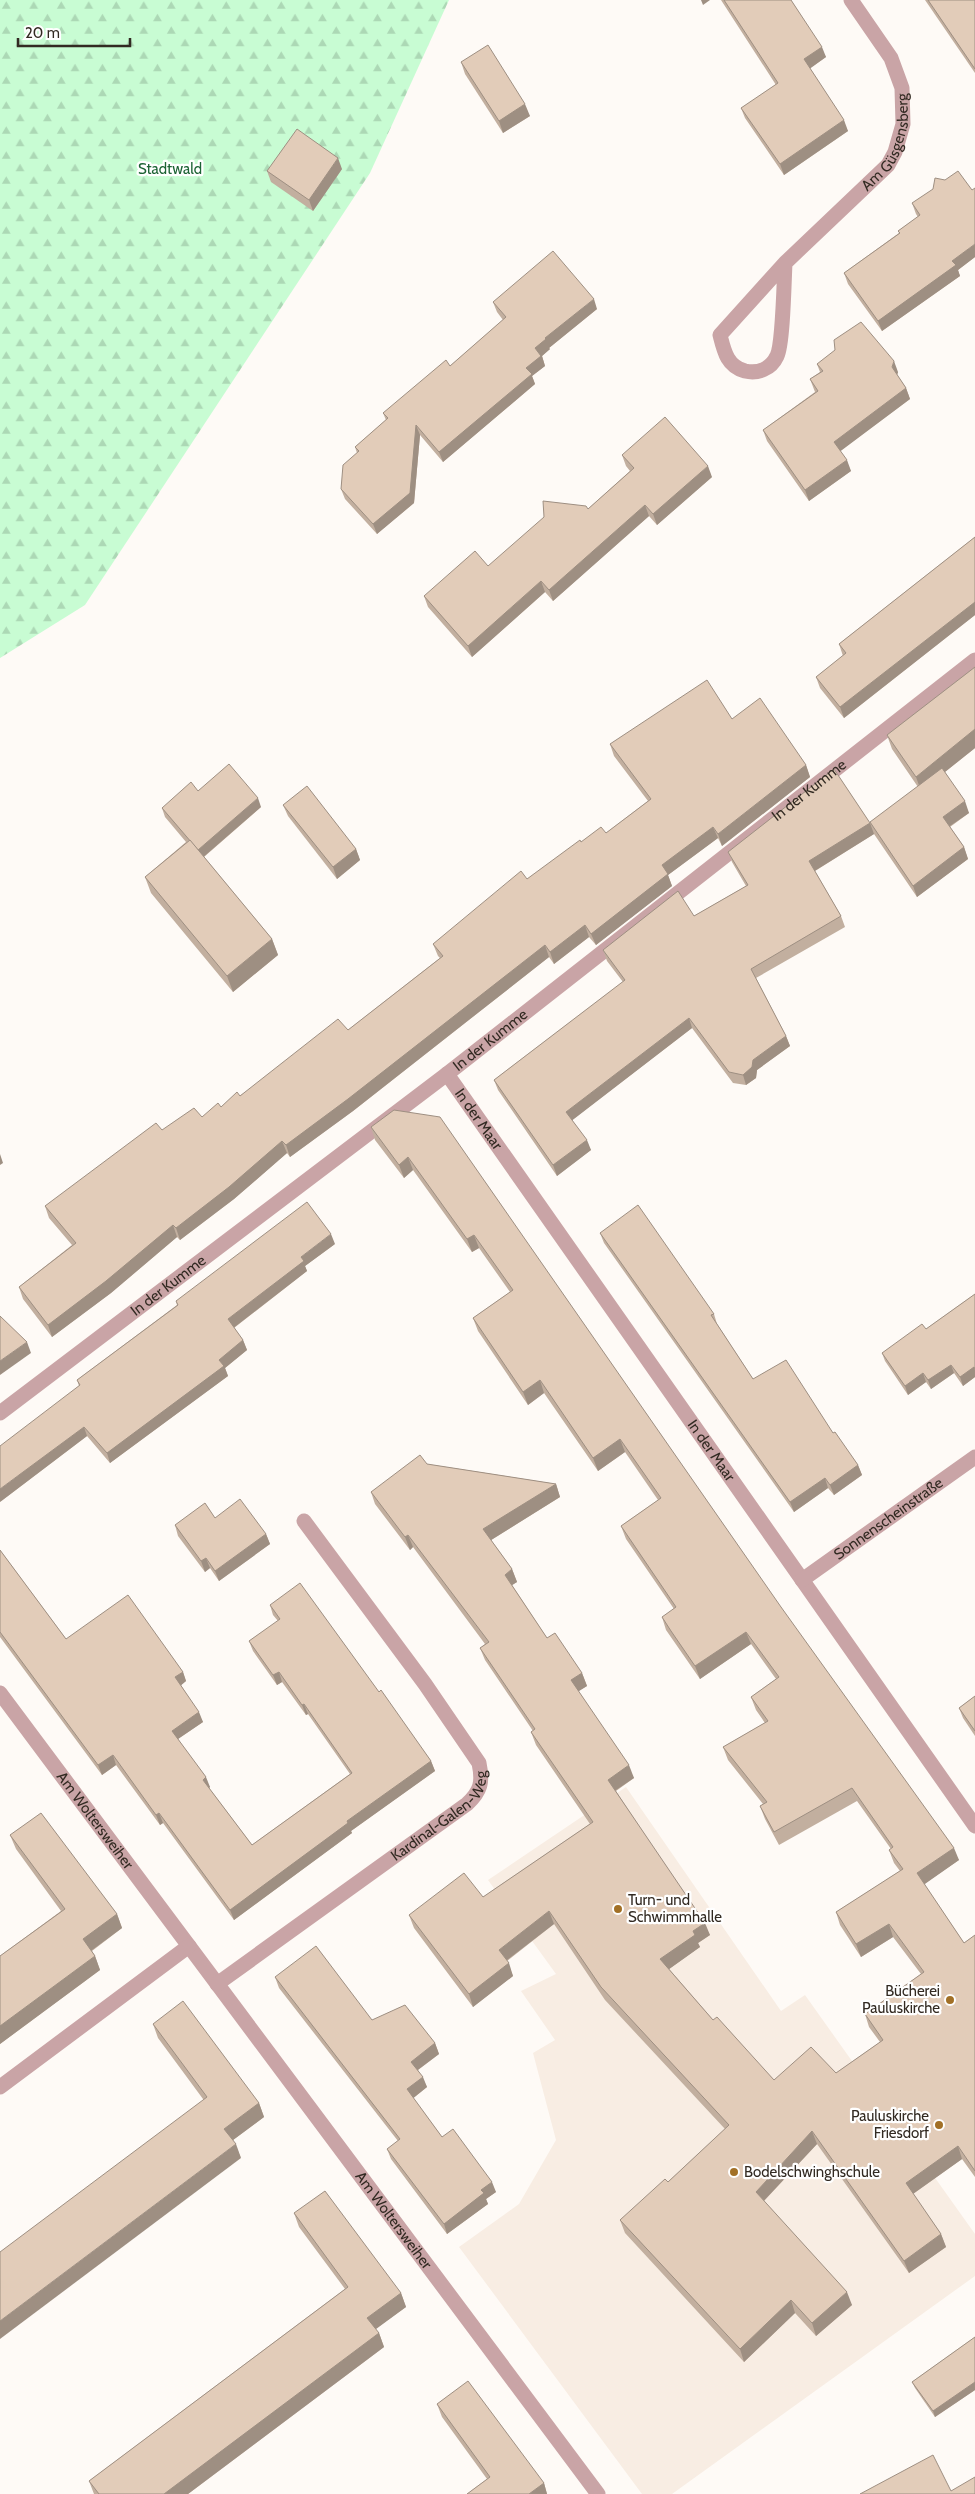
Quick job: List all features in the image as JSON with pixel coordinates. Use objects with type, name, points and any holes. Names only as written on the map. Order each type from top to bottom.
[{"type":"street","name":"Am Güsgensberg","points":[[785,263],[778,354],[764,370],[752,373],[738,369],[728,361],[720,335],[785,263],[888,165],[900,139],[903,124],[903,100],[899,76],[877,36],[851,0]]},
{"type":"street","name":"In der Kumme","points":[[0,1413],[447,1074],[975,660]]},
{"type":"street","name":"In der Maar","points":[[447,1074],[975,1826]]},
{"type":"street","name":"Sonnenscheinstraße","points":[[802,1580],[975,1457]]},
{"type":"street","name":"Kardinal-Galen-Weg","points":[[217,1984],[467,1804],[477,1795],[481,1787],[482,1777],[479,1763],[425,1684],[304,1521]]},
{"type":"street","name":"Am Woltersweiher","points":[[0,1693],[598,2494]]},
{"type":"street","points":[[0,2087],[189,1946]]},
{"type":"shaded area","name":"Bodelschwinghschule","points":[[626,1787],[781,2011],[805,1995],[975,2234],[975,2276],[672,2494],[642,2494],[459,2247],[519,2204],[556,2140],[533,2053],[555,2040],[521,1991],[556,1974],[488,1880]]},
{"type":"green space","name":"Stadtwald","points":[[0,0],[449,0],[370,173],[85,605],[0,658]]},
{"type":"building","points":[[724,0],[791,0],[822,47],[804,59],[844,120],[780,164],[741,108],[778,83]]},
{"type":"building","points":[[928,0],[975,0],[975,69]]},
{"type":"building","points":[[488,45],[525,104],[499,121],[461,62]]},
{"type":"building","points":[[297,129],[338,158],[309,200],[267,171]]},
{"type":"building","points":[[958,171],[972,190],[975,188],[975,244],[952,261],[956,265],[878,321],[844,273],[900,233],[898,231],[920,215],[912,203],[933,189],[935,178],[945,180]]},
{"type":"building","points":[[553,251],[594,299],[535,348],[541,356],[526,368],[532,374],[439,452],[416,425],[410,493],[373,524],[341,489],[343,465],[359,451],[355,447],[388,418],[383,413],[446,360],[450,366],[506,317],[493,302]]},
{"type":"building","points":[[861,322],[894,361],[892,367],[906,388],[834,442],[847,460],[805,490],[763,430],[818,391],[810,379],[823,371],[817,364],[835,350],[834,340]]},
{"type":"building","points":[[665,417],[708,466],[653,514],[645,505],[549,590],[541,581],[468,646],[424,596],[475,551],[488,566],[544,517],[543,501],[586,506],[588,509],[634,468],[622,455]]},
{"type":"building","points":[[975,537],[975,602],[840,707],[816,677],[846,653],[839,644]]},
{"type":"building","points":[[975,667],[975,729],[916,777],[887,735]]},
{"type":"building","points":[[707,680],[732,719],[760,698],[806,765],[718,834],[713,827],[662,865],[668,874],[591,934],[585,925],[550,952],[545,945],[348,1099],[286,1145],[282,1141],[229,1187],[176,1228],[173,1225],[106,1281],[48,1325],[19,1287],[76,1243],[45,1206],[156,1123],[162,1130],[194,1108],[202,1117],[218,1103],[221,1107],[237,1092],[240,1096],[338,1019],[348,1030],[443,956],[433,944],[521,871],[527,879],[601,827],[606,833],[651,799],[610,744]]},
{"type":"building","points":[[229,764],[258,798],[198,850],[162,808],[191,782],[198,791]]},
{"type":"building","points":[[942,768],[965,801],[943,817],[964,847],[913,886],[870,822]]},
{"type":"building","points":[[834,769],[870,823],[809,861],[841,916],[751,969],[786,1036],[753,1060],[752,1067],[743,1075],[729,1072],[689,1018],[566,1112],[587,1140],[553,1165],[494,1080],[625,980],[603,950],[678,891],[694,916],[748,885],[728,852]]},
{"type":"building","points":[[307,786],[356,849],[333,867],[283,805]]},
{"type":"building","points":[[190,840],[272,939],[227,976],[145,877]]},
{"type":"building","points":[[394,1110],[440,1117],[781,1607],[954,1848],[917,1873],[964,1943],[975,1935],[975,2171],[958,2146],[906,2183],[941,2234],[904,2261],[812,2131],[756,2192],[847,2292],[812,2323],[791,2300],[740,2349],[620,2220],[665,2179],[668,2182],[729,2125],[601,1987],[549,1911],[499,1950],[509,1963],[469,1994],[409,1915],[464,1873],[483,1897],[593,1822],[531,1732],[535,1729],[480,1648],[489,1642],[408,1535],[405,1537],[371,1492],[420,1455],[427,1464],[556,1484],[483,1529],[512,1569],[505,1575],[547,1638],[555,1633],[582,1673],[571,1680],[629,1765],[608,1780],[705,1923],[693,1931],[695,1935],[660,1959],[713,2020],[717,2017],[774,2080],[811,2047],[836,2073],[883,2040],[865,2014],[924,1972],[889,1924],[856,1944],[836,1912],[903,1869],[889,1850],[893,1847],[852,1788],[774,1832],[760,1806],[767,1802],[723,1747],[768,1721],[751,1697],[779,1677],[746,1632],[695,1666],[671,1631],[662,1617],[676,1607],[621,1526],[661,1498],[620,1439],[593,1458],[540,1380],[523,1392],[473,1318],[513,1290],[474,1235],[467,1239],[408,1157],[399,1165],[371,1127]]},
{"type":"building","points":[[307,1202],[331,1234],[301,1257],[304,1261],[228,1319],[243,1340],[219,1360],[224,1366],[107,1453],[84,1427],[0,1489],[0,1446],[80,1385],[77,1380],[178,1305],[176,1301]]},
{"type":"building","points":[[638,1205],[714,1314],[711,1315],[753,1379],[786,1360],[833,1433],[835,1432],[858,1465],[830,1485],[825,1478],[790,1502],[600,1233]]},
{"type":"building","points":[[975,1294],[975,1369],[974,1367],[960,1377],[951,1365],[928,1380],[923,1373],[905,1386],[882,1353],[922,1324],[926,1329]]},
{"type":"building","points":[[0,1316],[27,1342],[0,1361]]},
{"type":"building","points":[[240,1499],[266,1534],[215,1571],[206,1558],[201,1561],[175,1525],[205,1503],[215,1518]]},
{"type":"building","points":[[0,1550],[66,1639],[128,1595],[183,1672],[175,1677],[199,1712],[172,1731],[206,1777],[203,1780],[252,1845],[352,1773],[304,1704],[302,1705],[279,1672],[273,1675],[249,1641],[280,1619],[270,1605],[300,1583],[379,1692],[381,1690],[431,1761],[347,1821],[348,1823],[230,1910],[159,1813],[156,1815],[113,1755],[98,1765],[0,1632]]},
{"type":"building","points":[[975,1696],[975,1731],[959,1708]]},
{"type":"building","points":[[41,1813],[117,1914],[83,1939],[95,1956],[0,2026],[0,1956],[65,1909],[10,1835]]},
{"type":"building","points":[[316,1946],[372,2020],[405,2005],[435,2043],[411,2062],[423,2077],[407,2089],[442,2137],[453,2129],[492,2182],[481,2190],[484,2193],[444,2224],[387,2149],[400,2139],[275,1977]]},
{"type":"building","points":[[183,2001],[259,2103],[224,2129],[236,2144],[0,2321],[0,2252],[207,2097],[153,2024]]},
{"type":"building","points":[[325,2191],[401,2293],[367,2318],[379,2333],[164,2494],[99,2494],[89,2481],[348,2287],[294,2213]]},
{"type":"building","points":[[975,2337],[975,2382],[933,2411],[912,2382]]},
{"type":"building","points":[[468,2381],[544,2483],[529,2494],[467,2494],[490,2477],[437,2404]]},
{"type":"building","points":[[933,2455],[951,2491],[975,2477],[975,2494],[860,2494]]},
{"type":"place","name":"Turn- und Schwimmhalle","points":[[618,1909]]},
{"type":"place","name":"Bücherei Pauluskirche","points":[[950,2000]]},
{"type":"place","name":"Pauluskirche Friesdorf","points":[[939,2125]]},
{"type":"place","name":"Bodelschwinghschule","points":[[734,2172]]}]
